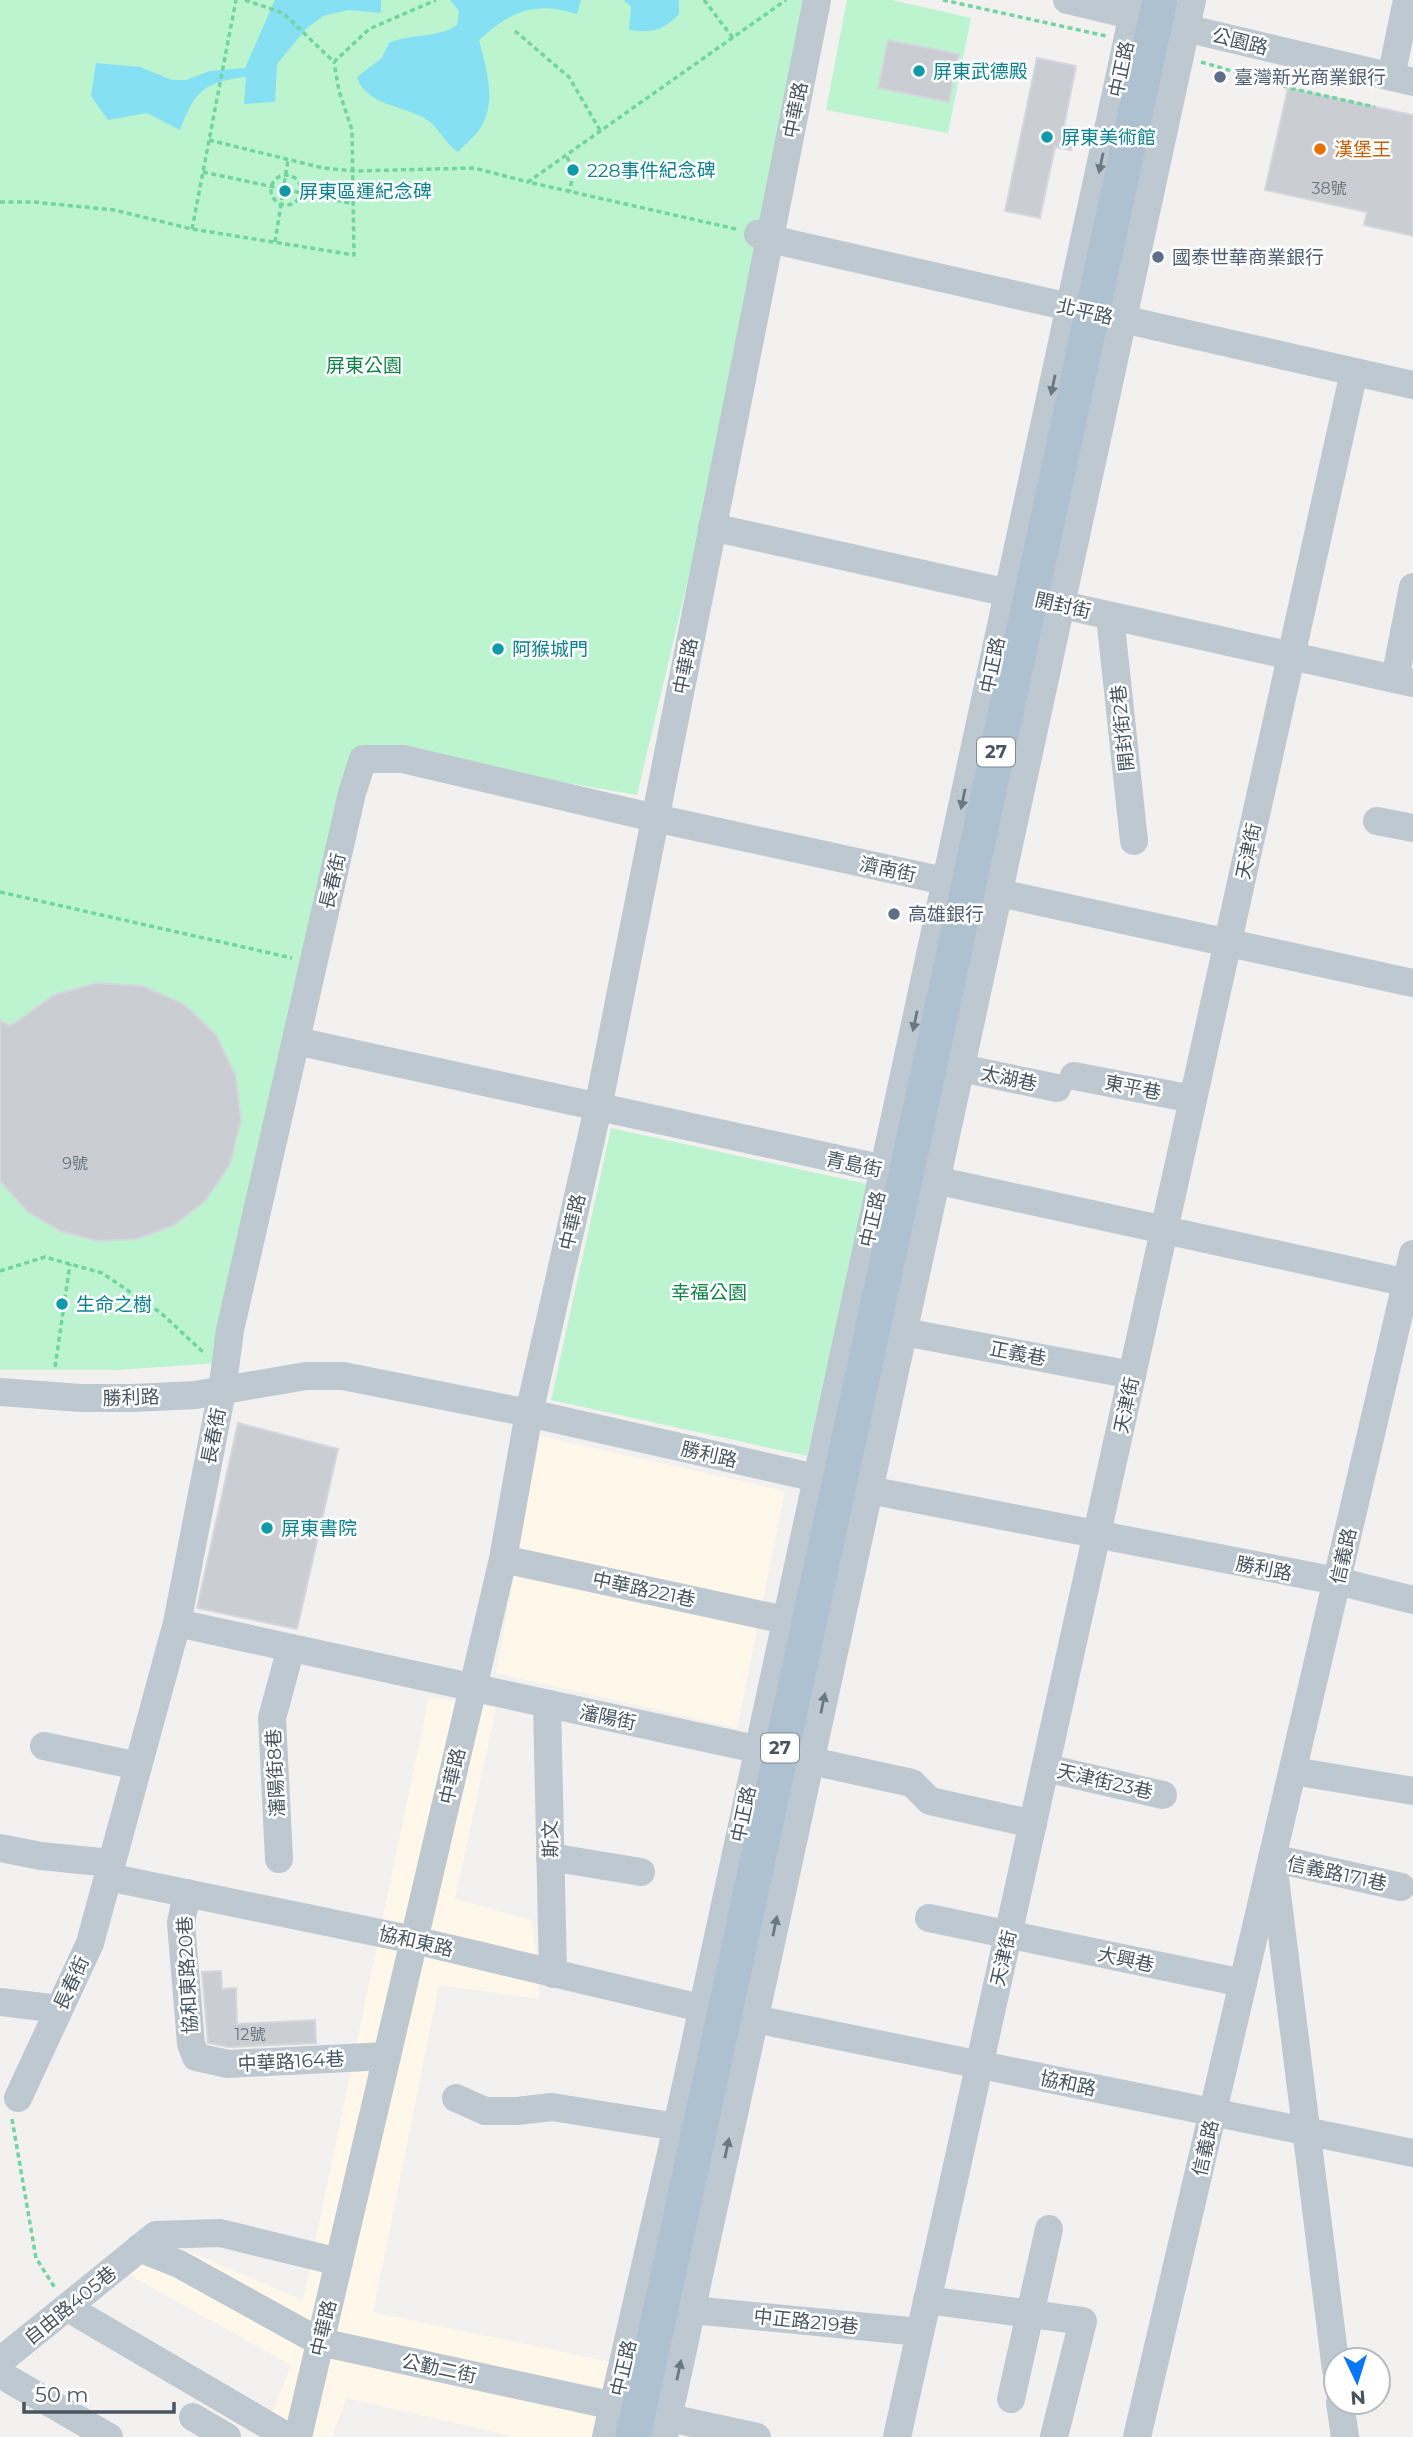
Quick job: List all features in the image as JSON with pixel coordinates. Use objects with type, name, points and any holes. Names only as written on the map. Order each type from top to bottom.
[{"type":"main road","name":"中正路","points":[[644,2422],[726,2013],[1095,313],[1154,13]]},
{"type":"street","name":"中華路","points":[[298,2437],[503,1559],[529,1413],[598,1108],[712,527],[764,236],[817,0]]},
{"type":"street","name":"公園路","points":[[1067,0],[1154,13],[1402,79]]},
{"type":"street","name":"中正路","points":[[1154,13],[1192,0]]},
{"type":"street","points":[[1402,79],[1407,0]]},
{"type":"street","name":"北平路","points":[[764,236],[1413,385]]},
{"type":"street","name":"天津街","points":[[897,2437],[1354,372]]},
{"type":"street","name":"開封街","points":[[712,527],[1404,681]]},
{"type":"street","points":[[1404,681],[1413,586]]},
{"type":"street","name":"開封街2巷","points":[[1110,616],[1134,841]]},
{"type":"street","name":"濟南街","points":[[363,759],[403,759],[655,818],[1413,983]]},
{"type":"street","name":"長春街","points":[[18,2098],[90,1943],[177,1623],[222,1391],[230,1330],[352,793],[363,759]]},
{"type":"street","points":[[1377,821],[1413,828]]},
{"type":"street","name":"中正路","points":[[782,1755],[785,1620],[904,1332],[908,1175],[961,1068],[971,887]]},
{"type":"street","name":"青島街","points":[[296,1041],[1410,1283]]},
{"type":"street","name":"太湖巷","points":[[961,1068],[1065,1082]]},
{"type":"street","name":"東平巷","points":[[1065,1082],[1193,1098]]},
{"type":"street","name":"信義路","points":[[1137,2437],[1337,1581],[1410,1283],[1413,1254]]},
{"type":"street","name":"正義巷","points":[[904,1332],[1132,1375]]},
{"type":"street","name":"勝利路","points":[[0,1392],[112,1399],[222,1391],[330,1375],[529,1413],[840,1484],[1337,1581],[1413,1600]]},
{"type":"street","name":"中華路221巷","points":[[503,1559],[785,1620]]},
{"type":"street","name":"瀋陽街","points":[[177,1623],[912,1783],[930,1801],[1033,1824]]},
{"type":"street","name":"瀋陽街8巷","points":[[279,1859],[272,1718],[291,1648]]},
{"type":"street","name":"斯文","points":[[547,1704],[553,1974]]},
{"type":"street","points":[[44,1746],[138,1766]]},
{"type":"street","name":"天津街23巷","points":[[1046,1768],[1163,1795]]},
{"type":"street","points":[[1293,1771],[1413,1791]]},
{"type":"street","name":"協和東路","points":[[0,1848],[109,1870],[187,1893],[414,1940],[726,2013]]},
{"type":"street","points":[[550,1857],[641,1872]]},
{"type":"street","name":"信義路","points":[[1272,1858],[1333,2346]]},
{"type":"street","name":"信義路171巷","points":[[1272,1858],[1401,1887]]},
{"type":"street","name":"協和東路20巷","points":[[187,1893],[181,1923],[191,2044],[196,2057]]},
{"type":"street","name":"大興巷","points":[[929,1917],[1243,1983]]},
{"type":"street","points":[[0,2002],[59,2009]]},
{"type":"street","name":"中正路","points":[[644,2422],[677,2127],[726,2013]]},
{"type":"street","name":"中正路","points":[[606,2437],[644,2422],[692,2310],[726,2013]]},
{"type":"street","name":"協和路","points":[[726,2013],[1413,2153]]},
{"type":"street","name":"中華路164巷","points":[[196,2057],[229,2064],[387,2056]]},
{"type":"street","points":[[456,2098],[485,2111],[517,2112],[552,2107],[677,2127]]},
{"type":"street","points":[[1012,2399],[1049,2229]]},
{"type":"street","name":"自由路405巷","points":[[0,2361],[156,2235],[220,2233],[339,2262]]},
{"type":"street","name":"公勤二街","points":[[139,2248],[179,2264],[320,2342],[644,2422],[757,2437]]},
{"type":"street","points":[[927,2300],[1083,2321],[1054,2437]]},
{"type":"street","points":[[68,2308],[288,2437]]},
{"type":"street","name":"中正路219巷","points":[[692,2310],[920,2332]]},
{"type":"street","points":[[0,2374],[109,2437]]},
{"type":"street","points":[[1342,2416],[1345,2437]]},
{"type":"street","points":[[193,2417],[227,2437]]},
{"type":"path","points":[[192,229],[236,0]]},
{"type":"path","points":[[0,202],[33,202],[114,210],[192,229],[354,255],[355,172],[352,130],[339,91],[334,62],[283,13],[245,0]]},
{"type":"path","points":[[704,0],[733,38]]},
{"type":"path","points":[[528,182],[786,0]]},
{"type":"path","points":[[334,62],[369,29],[435,2]]},
{"type":"path","points":[[514,31],[569,77],[601,132]]},
{"type":"path","points":[[209,140],[323,168],[355,172],[474,168],[764,236]]},
{"type":"path","points":[[567,156],[573,170],[570,191]]},
{"type":"path","points":[[275,242],[288,174],[288,159]]},
{"type":"path","points":[[203,172],[354,204]]},
{"type":"path","points":[[288,174],[297,179],[301,193],[295,202],[280,205],[272,198],[270,188],[278,176],[288,174]]},
{"type":"path","points":[[0,892],[297,959]]},
{"type":"path","points":[[0,1271],[45,1257],[102,1273],[161,1313],[206,1354]]},
{"type":"path","points":[[55,1367],[70,1264]]},
{"type":"path","points":[[18,2098],[10,2123],[37,2258],[68,2308]]},
{"type":"shaded area","points":[[540,1436],[785,1491],[737,1728],[496,1673]]},
{"type":"shaded area","points":[[429,1697],[496,1708],[455,1899],[532,1920],[540,1999],[439,1985],[373,2312],[611,2362],[596,2437],[516,2437],[346,2398],[332,2437],[263,2437],[291,2365],[129,2275],[164,2241],[303,2300]]},
{"type":"green space","name":"屏東公園","points":[[0,0],[817,0],[714,470],[637,795],[394,753],[358,754],[218,1363],[117,1370],[0,1370]]},
{"type":"green space","name":"屏東武德殿","points":[[847,0],[892,0],[971,18],[948,133],[826,110]]},
{"type":"green space","name":"幸福公園","points":[[611,1128],[867,1184],[807,1456],[551,1400]]},
{"type":"water","points":[[275,0],[381,0],[381,13],[348,10],[323,16],[306,29],[277,64],[275,102],[244,104],[246,77],[220,82],[196,97],[180,130],[147,113],[108,120],[91,96],[96,63],[140,67],[172,80],[186,80],[210,71],[245,68]]},
{"type":"water","points":[[450,0],[581,0],[577,14],[548,8],[524,11],[502,22],[479,40],[489,84],[486,117],[479,130],[458,152],[429,121],[376,99],[361,86],[357,77],[382,58],[389,43],[441,32],[457,25],[459,11]]},
{"type":"water","points":[[623,0],[679,0],[679,14],[657,30],[629,30],[631,6]]},
{"type":"building","name":"屏東武德殿","points":[[888,40],[959,54],[949,102],[878,88]]},
{"type":"building","name":"屏東美術館","points":[[1037,58],[1076,66],[1064,126],[1076,128],[1071,150],[1055,147],[1040,218],[1005,211]]},
{"type":"building","name":"漢堡王","points":[[1288,88],[1413,115],[1413,236],[1364,225],[1367,212],[1265,190]]},
{"type":"building","points":[[97,983],[142,986],[184,1004],[216,1035],[236,1076],[241,1120],[230,1164],[205,1201],[174,1225],[137,1239],[98,1241],[60,1231],[27,1211],[0,1181],[0,1020],[10,1026],[54,995]]},
{"type":"building","name":"屏東書院","points":[[238,1423],[338,1449],[297,1629],[197,1608]]},
{"type":"building","points":[[221,1971],[222,1989],[236,1988],[237,2024],[315,2020],[316,2043],[229,2047],[208,2043],[202,1972]]},
{"type":"place","name":"屏東武德殿","points":[[919,71]]},
{"type":"place","name":"臺灣新光商業銀行","points":[[1220,77]]},
{"type":"place","name":"屏東美術館","points":[[1047,137]]},
{"type":"place","name":"漢堡王","points":[[1320,149]]},
{"type":"place","name":"228事件紀念碑","points":[[573,170]]},
{"type":"place","name":"屏東區運紀念碑","points":[[285,191]]},
{"type":"place","name":"國泰世華商業銀行","points":[[1158,257]]},
{"type":"place","name":"阿猴城門","points":[[498,649]]},
{"type":"place","name":"高雄銀行","points":[[894,914]]},
{"type":"place","name":"生命之樹","points":[[62,1304]]},
{"type":"place","name":"屏東書院","points":[[267,1528]]}]
